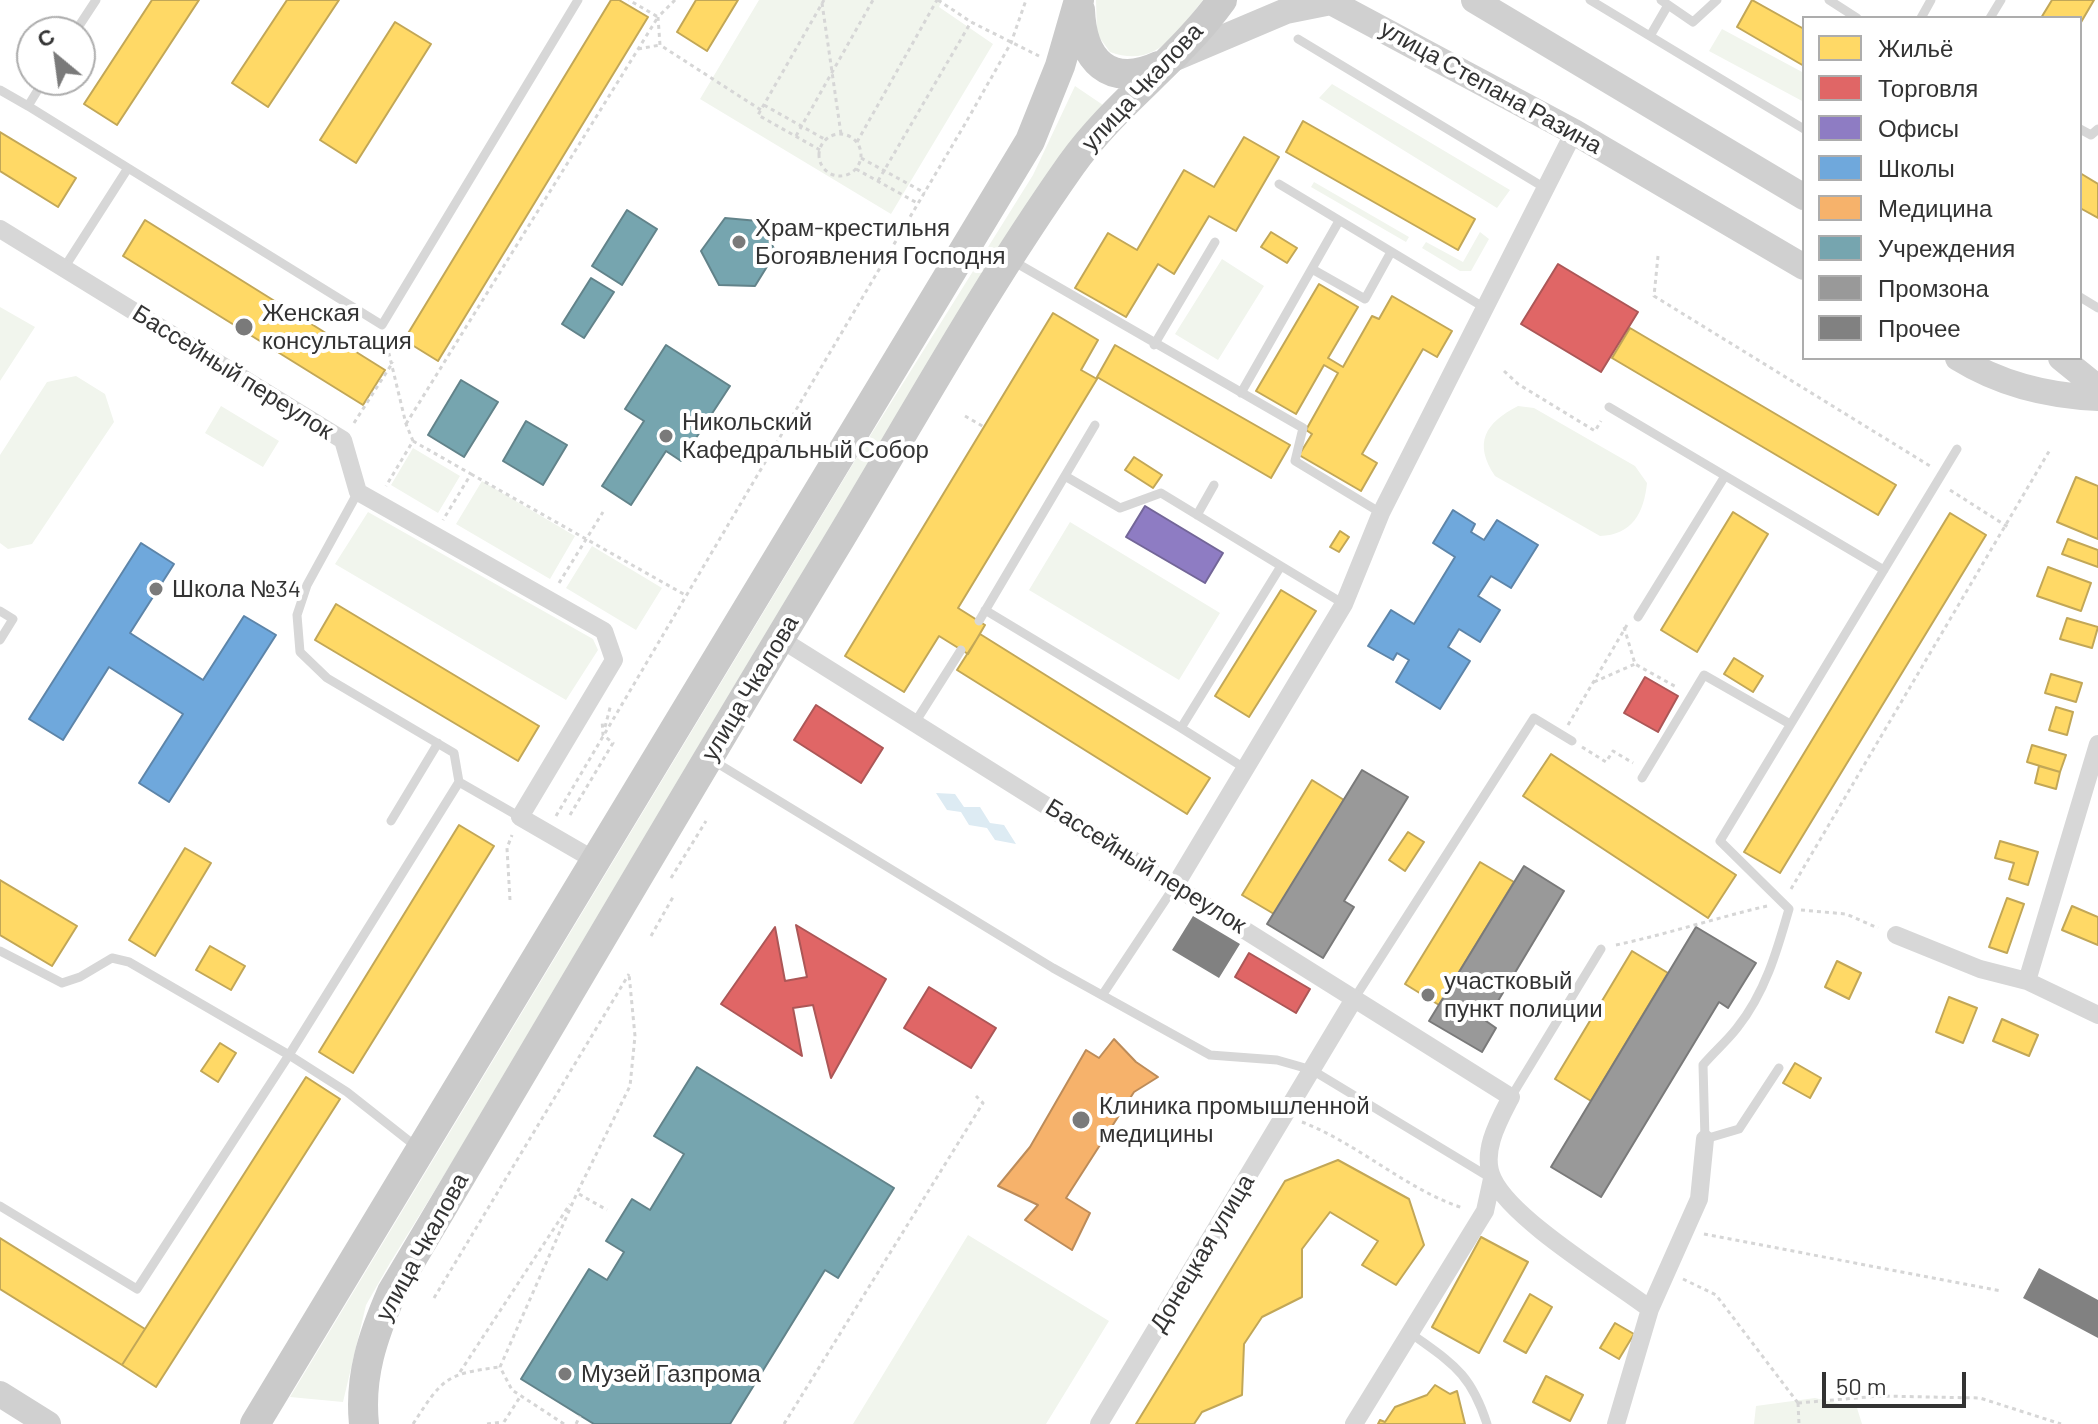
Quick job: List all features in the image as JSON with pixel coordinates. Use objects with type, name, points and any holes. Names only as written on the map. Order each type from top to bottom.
[{"type":"main road","points":[[1079,0],[1081,30],[1095,61],[1123,75],[1140,75],[1164,63]]},
{"type":"main road","name":"улица Чкалова","points":[[255,1424],[1030,141],[1060,66],[1079,0]]},
{"type":"main road","name":"улица Чкалова","points":[[364,1424],[363,1384],[367,1358],[392,1292],[779,638],[1009,259],[1097,131],[1222,0]]},
{"type":"main road","points":[[1474,0],[1802,196]]},
{"type":"main road","name":"улица Степана Разина","points":[[1164,63],[1254,22],[1330,1],[1574,132],[1802,266]]},
{"type":"main road","points":[[1961,360],[1984,374],[2060,397],[2098,398]]},
{"type":"main road","points":[[2063,360],[2098,388]]},
{"type":"main road","points":[[0,1394],[48,1424]]},
{"type":"street","points":[[1176,884],[1344,604],[1381,513],[1487,310],[1574,132]]},
{"type":"street","name":"Бассейный переулок","points":[[0,229],[343,440],[358,492]]},
{"type":"street","points":[[358,492],[604,631],[614,660],[520,817],[596,861]]},
{"type":"street","name":"Бассейный переулок","points":[[779,638],[1176,884],[1511,1097]]},
{"type":"street","points":[[2027,981],[2098,744]]},
{"type":"street","points":[[1896,935],[1980,969],[2027,981],[2098,1015]]},
{"type":"street","name":"Донецкая улица","points":[[1099,1424],[1354,999]]},
{"type":"street","points":[[1354,1424],[1483,1215],[1492,1179],[1490,1153],[1494,1129],[1511,1097]]},
{"type":"street","points":[[1619,1421],[1650,1309],[1699,1199],[1705,1139]]},
{"type":"street","points":[[1492,1179],[1522,1214],[1650,1309]]},
{"type":"street","points":[[1483,1215],[1522,1214]]},
{"type":"lane","points":[[0,90],[382,325],[578,0]]},
{"type":"lane","points":[[1590,0],[1802,128]]},
{"type":"lane","points":[[1650,36],[1664,2],[1693,22],[1717,0]]},
{"type":"lane","points":[[1829,0],[1854,16]]},
{"type":"lane","points":[[1298,39],[1547,189]]},
{"type":"lane","points":[[28,106],[34,96]]},
{"type":"lane","points":[[64,268],[128,168]]},
{"type":"lane","points":[[1279,184],[1487,310]]},
{"type":"lane","points":[[1241,393],[1339,221]]},
{"type":"lane","points":[[1154,345],[1215,242]]},
{"type":"lane","points":[[1312,269],[1365,299],[1391,252]]},
{"type":"lane","points":[[1009,259],[1303,428],[1295,461],[1381,513]]},
{"type":"lane","points":[[1609,407],[1884,570]]},
{"type":"lane","points":[[979,621],[1095,425]]},
{"type":"lane","points":[[1779,1068],[1739,1129],[1705,1139],[1703,1065],[1737,1028],[1757,998],[1771,969],[1786,906],[1720,841],[1957,449]]},
{"type":"lane","points":[[1065,476],[1120,508],[1161,493],[1344,604]]},
{"type":"lane","points":[[1638,617],[1725,476]]},
{"type":"lane","points":[[1197,515],[1214,485]]},
{"type":"lane","points":[[0,1206],[137,1289],[289,1055],[459,782],[454,753],[327,678],[300,652],[297,615],[307,585],[358,492]]},
{"type":"lane","points":[[1181,728],[1281,566]]},
{"type":"lane","points":[[985,610],[1246,769]]},
{"type":"lane","points":[[0,611],[13,619],[0,640]]},
{"type":"lane","points":[[916,721],[961,650]]},
{"type":"lane","points":[[1644,774],[1704,675],[1790,724]]},
{"type":"lane","points":[[1354,999],[1534,718],[1572,741]]},
{"type":"lane","points":[[391,821],[438,743]]},
{"type":"lane","points":[[708,758],[1053,968],[1210,1055],[1277,1060],[1312,1070],[1492,1179]]},
{"type":"lane","points":[[459,782],[520,817]]},
{"type":"lane","points":[[1103,994],[1176,884]]},
{"type":"lane","points":[[1511,1097],[1601,949]]},
{"type":"lane","points":[[0,951],[62,983],[80,977],[112,958],[129,962],[347,1092],[380,1121],[421,1150]]},
{"type":"lane","points":[[1409,1332],[1461,1370],[1477,1393],[1487,1424]]},
{"type":"path","points":[[629,0],[658,17]]},
{"type":"path","points":[[406,424],[658,17],[675,0]]},
{"type":"path","points":[[796,136],[873,0]]},
{"type":"path","points":[[857,142],[841,134],[826,140],[820,150],[820,162],[826,171],[847,175],[856,169],[861,158],[857,142],[937,0],[971,22],[1039,56]]},
{"type":"path","points":[[554,819],[919,204],[1011,43],[1026,0]]},
{"type":"path","points":[[823,2],[841,134]]},
{"type":"path","points":[[820,150],[758,115],[823,2]]},
{"type":"path","points":[[658,17],[660,45]]},
{"type":"path","points":[[878,181],[971,22]]},
{"type":"path","points":[[638,49],[660,45],[762,107],[826,140]]},
{"type":"path","points":[[861,158],[925,193]]},
{"type":"path","points":[[856,169],[919,204]]},
{"type":"path","points":[[1658,256],[1654,296],[1940,478],[2008,527]]},
{"type":"path","points":[[382,325],[413,441],[688,596]]},
{"type":"path","points":[[343,440],[393,362]]},
{"type":"path","points":[[1504,371],[1518,384],[1595,431],[1609,407]]},
{"type":"path","points":[[965,416],[984,427]]},
{"type":"path","points":[[382,492],[413,441]]},
{"type":"path","points":[[1786,906],[2051,448]]},
{"type":"path","points":[[440,526],[471,474]]},
{"type":"path","points":[[549,600],[603,512]]},
{"type":"path","points":[[1563,735],[1624,627],[1638,617]]},
{"type":"path","points":[[1624,627],[1635,664],[1666,681]]},
{"type":"path","points":[[1593,682],[1635,664]]},
{"type":"path","points":[[603,735],[615,690]]},
{"type":"path","points":[[570,815],[613,743],[603,735]]},
{"type":"path","points":[[1572,741],[1606,762],[1613,751],[1644,774]]},
{"type":"path","points":[[510,900],[507,848],[520,817]]},
{"type":"path","points":[[671,878],[706,821]]},
{"type":"path","points":[[651,936],[673,897]]},
{"type":"path","points":[[1601,949],[1656,936],[1689,923],[1786,906],[1846,914],[1896,935]]},
{"type":"path","points":[[434,1298],[629,974],[635,1036],[630,1086],[577,1193],[500,1367]]},
{"type":"path","points":[[784,1424],[983,1103],[976,1096]]},
{"type":"path","points":[[1250,1101],[1272,1110]]},
{"type":"path","points":[[1295,1119],[1329,1132],[1442,1201],[1483,1215]]},
{"type":"path","points":[[577,1193],[607,1210]]},
{"type":"path","points":[[460,1372],[577,1193]]},
{"type":"path","points":[[1685,1230],[2001,1291]]},
{"type":"path","points":[[1666,1271],[1716,1295],[1798,1403],[1799,1424]]},
{"type":"path","points":[[413,1424],[439,1385],[460,1372],[500,1367]]},
{"type":"path","points":[[500,1367],[512,1390],[564,1424]]},
{"type":"path","points":[[1798,1403],[1880,1396],[1980,1398],[2061,1424]]},
{"type":"path","points":[[487,1424],[504,1423],[520,1397]]},
{"type":"path","points":[[576,1424],[580,1416]]},
{"type":"shaded area","points":[[759,0],[942,0],[939,7],[993,44],[891,214],[700,99]]},
{"type":"shaded area","points":[[1096,0],[1203,0],[1164,44],[1141,56],[1126,56],[1110,52],[1097,34]]},
{"type":"shaded area","points":[[1722,29],[1802,72],[1802,101],[1709,51]]},
{"type":"shaded area","points":[[1332,84],[1510,190],[1497,208],[1319,98]]},
{"type":"shaded area","points":[[1075,86],[1103,105],[390,1263],[366,1305],[343,1402],[290,1397],[862,449],[1033,175]]},
{"type":"shaded area","points":[[1314,182],[1409,237],[1406,242],[1311,187]]},
{"type":"shaded area","points":[[1480,232],[1489,239],[1471,271],[1460,271],[1422,248],[1426,242],[1463,262]]},
{"type":"shaded area","points":[[1222,259],[1264,286],[1218,360],[1175,334]]},
{"type":"shaded area","points":[[0,307],[35,327],[0,381]]},
{"type":"shaded area","points":[[76,376],[105,394],[114,422],[32,544],[8,549],[0,543],[0,455],[47,382]]},
{"type":"shaded area","points":[[221,406],[279,441],[263,467],[205,433]]},
{"type":"shaded area","points":[[1518,406],[1534,408],[1635,466],[1647,483],[1643,504],[1628,527],[1611,535],[1600,536],[1495,476],[1485,454],[1486,435],[1497,419]]},
{"type":"shaded area","points":[[413,448],[460,476],[438,513],[391,485]]},
{"type":"shaded area","points":[[482,481],[575,536],[550,579],[456,524]]},
{"type":"shaded area","points":[[368,512],[593,639],[598,650],[566,700],[335,564]]},
{"type":"shaded area","points":[[1070,522],[1220,613],[1179,680],[1029,590]]},
{"type":"shaded area","points":[[592,546],[662,588],[636,630],[566,588]]},
{"type":"shaded area","points":[[936,793],[955,794],[964,807],[980,807],[990,823],[1004,825],[1016,844],[995,840],[987,828],[969,825],[961,812],[947,810]]},
{"type":"shaded area","points":[[968,1235],[1109,1321],[1046,1424],[853,1424]]},
{"type":"shaded area","points":[[1815,1398],[1857,1408],[1862,1424],[1754,1424],[1756,1406]]},
{"type":"building: Жильё","points":[[152,0],[199,0],[117,125],[84,104],[89,96],[96,96],[96,86]]},
{"type":"building: Жильё","points":[[287,0],[339,0],[268,107],[232,83]]},
{"type":"building: Жильё","points":[[611,0],[619,0],[648,17],[438,361],[404,340]]},
{"type":"building: Жильё","points":[[696,0],[738,0],[707,51],[677,32]]},
{"type":"building: Жильё","points":[[1752,0],[1802,28],[1802,65],[1737,27]]},
{"type":"building: Жильё","points":[[2052,0],[2094,0],[2082,21],[2082,16],[2042,16]]},
{"type":"building: Жильё","points":[[395,22],[431,44],[356,163],[320,140]]},
{"type":"building: Жильё","points":[[1303,121],[1475,219],[1458,250],[1286,152]]},
{"type":"building: Жильё","points":[[0,132],[76,178],[58,207],[0,171]]},
{"type":"building: Жильё","points":[[1244,137],[1279,157],[1236,231],[1209,216],[1174,274],[1158,264],[1126,317],[1075,288],[1108,233],[1137,250],[1184,170],[1214,187]]},
{"type":"building: Жильё","points":[[2082,174],[2098,184],[2098,218],[2082,209]]},
{"type":"building: Жильё","points":[[145,220],[385,370],[363,405],[123,256]]},
{"type":"building: Жильё","points":[[1271,232],[1297,248],[1287,263],[1261,247]]},
{"type":"building: Жильё","points":[[1319,284],[1358,307],[1328,358],[1343,367],[1372,316],[1379,319],[1392,296],[1452,331],[1437,357],[1423,349],[1362,454],[1377,463],[1361,491],[1299,455],[1312,434],[1306,430],[1338,373],[1324,365],[1296,414],[1256,391]]},
{"type":"building: Жильё","points":[[1053,313],[1098,340],[1081,370],[1097,379],[958,608],[985,625],[968,654],[939,636],[904,692],[845,656]]},
{"type":"building: Жильё","points":[[1630,328],[1896,485],[1878,515],[1612,358]]},
{"type":"building: Жильё","points":[[1115,345],[1290,445],[1271,478],[1097,377]]},
{"type":"building: Жильё","points":[[1134,457],[1162,475],[1153,488],[1125,470]]},
{"type":"building: Жильё","points":[[2076,477],[2098,486],[2098,539],[2057,522]]},
{"type":"building: Жильё","points":[[1733,512],[1768,534],[1697,652],[1661,630]]},
{"type":"building: Жильё","points":[[1950,513],[1986,535],[1780,873],[1744,852]]},
{"type":"building: Жильё","points":[[1340,531],[1349,537],[1339,552],[1330,547]]},
{"type":"building: Жильё","points":[[2068,539],[2098,550],[2098,567],[2062,554]]},
{"type":"building: Жильё","points":[[2048,567],[2091,583],[2081,611],[2037,596]]},
{"type":"building: Жильё","points":[[1281,590],[1316,611],[1249,717],[1215,696]]},
{"type":"building: Жильё","points":[[336,604],[539,726],[518,761],[315,640]]},
{"type":"building: Жильё","points":[[2067,618],[2098,627],[2092,648],[2060,639]]},
{"type":"building: Жильё","points":[[980,634],[1210,778],[1187,814],[957,670]]},
{"type":"building: Жильё","points":[[1734,658],[1763,676],[1753,692],[1724,674]]},
{"type":"building: Жильё","points":[[2051,674],[2082,683],[2076,702],[2045,693]]},
{"type":"building: Жильё","points":[[2056,707],[2073,712],[2067,735],[2049,730]]},
{"type":"building: Жильё","points":[[2032,745],[2066,755],[2060,772],[2027,762]]},
{"type":"building: Жильё","points":[[1551,754],[1736,875],[1708,918],[1523,796]]},
{"type":"building: Жильё","points":[[2039,766],[2060,772],[2056,789],[2035,783]]},
{"type":"building: Жильё","points":[[1312,780],[1344,800],[1274,914],[1242,895]]},
{"type":"building: Жильё","points":[[459,825],[494,846],[353,1073],[319,1052]]},
{"type":"building: Жильё","points":[[1408,832],[1424,842],[1405,871],[1389,860]]},
{"type":"building: Жильё","points":[[2000,841],[2038,852],[2028,885],[2009,879],[2014,863],[1995,858]]},
{"type":"building: Жильё","points":[[185,848],[211,863],[155,956],[129,940]]},
{"type":"building: Жильё","points":[[1480,862],[1514,882],[1439,1005],[1405,984]]},
{"type":"building: Жильё","points":[[0,880],[77,926],[52,966],[0,935]]},
{"type":"building: Жильё","points":[[2007,898],[2024,904],[2007,953],[1989,947]]},
{"type":"building: Жильё","points":[[2072,906],[2098,917],[2098,945],[2062,930]]},
{"type":"building: Жильё","points":[[210,946],[245,966],[231,990],[196,970]]},
{"type":"building: Жильё","points":[[1632,951],[1668,973],[1591,1101],[1555,1079]]},
{"type":"building: Жильё","points":[[1837,961],[1861,973],[1849,999],[1825,987]]},
{"type":"building: Жильё","points":[[1949,997],[1977,1008],[1963,1043],[1936,1032]]},
{"type":"building: Жильё","points":[[2002,1019],[2038,1035],[2029,1056],[1993,1041]]},
{"type":"building: Жильё","points":[[220,1043],[236,1053],[218,1082],[201,1071]]},
{"type":"building: Жильё","points":[[1795,1063],[1821,1078],[1810,1098],[1783,1083]]},
{"type":"building: Жильё","points":[[306,1077],[340,1099],[156,1387],[122,1365]]},
{"type":"building: Жильё","points":[[1338,1160],[1409,1199],[1424,1245],[1396,1285],[1362,1265],[1378,1241],[1330,1212],[1302,1249],[1302,1297],[1262,1317],[1244,1344],[1242,1395],[1202,1412],[1194,1424],[1136,1424],[1285,1181]]},
{"type":"building: Жильё","points":[[1481,1237],[1528,1262],[1479,1353],[1432,1327]]},
{"type":"building: Жильё","points":[[0,1238],[145,1329],[122,1365],[0,1289]]},
{"type":"building: Жильё","points":[[1530,1294],[1552,1307],[1526,1353],[1504,1341]]},
{"type":"building: Жильё","points":[[1615,1323],[1634,1334],[1619,1359],[1600,1348]]},
{"type":"building: Жильё","points":[[1546,1376],[1583,1395],[1570,1421],[1533,1402]]},
{"type":"building: Жильё","points":[[1435,1385],[1450,1394],[1457,1391],[1465,1424],[1378,1424],[1380,1420],[1385,1422],[1395,1407],[1427,1395]]},
{"type":"building: Торговля","points":[[1558,264],[1638,312],[1601,372],[1521,324]]},
{"type":"building: Торговля","points":[[1645,677],[1678,696],[1658,732],[1624,713]]},
{"type":"building: Торговля","points":[[816,705],[883,748],[861,783],[794,740]]},
{"type":"building: Торговля","points":[[796,925],[886,979],[831,1078],[813,1005],[793,1008],[802,1056],[721,1004],[775,927],[785,981],[807,977]]},
{"type":"building: Торговля","points":[[1249,953],[1310,989],[1296,1013],[1235,977]]},
{"type":"building: Торговля","points":[[929,987],[996,1028],[971,1068],[904,1028]]},
{"type":"building: Офисы","points":[[1145,506],[1223,553],[1205,583],[1126,537]]},
{"type":"building: Школы","points":[[1453,510],[1475,524],[1471,532],[1484,540],[1497,520],[1538,545],[1511,588],[1491,576],[1478,596],[1500,610],[1480,642],[1459,629],[1448,647],[1470,661],[1440,709],[1396,682],[1409,660],[1397,653],[1393,660],[1368,646],[1391,610],[1414,624],[1455,557],[1433,543]]},
{"type":"building: Школы","points":[[141,543],[174,564],[130,633],[203,680],[244,616],[276,635],[169,802],[139,783],[183,714],[109,667],[63,740],[29,719]]},
{"type":"building: Медицина","name":"Клиника промышленной медицины","points":[[1114,1039],[1136,1062],[1158,1077],[1134,1092],[1066,1198],[1090,1213],[1072,1250],[1025,1220],[1038,1205],[998,1186],[1030,1147],[1086,1050],[1099,1058]]},
{"type":"building: Учреждения","points":[[627,210],[657,229],[622,285],[592,266]]},
{"type":"building: Учреждения","points":[[725,218],[758,221],[776,252],[755,286],[719,285],[701,251]]},
{"type":"building: Учреждения","points":[[591,278],[614,292],[584,338],[562,324]]},
{"type":"building: Учреждения","name":"Никольский Кафедральный Собор","points":[[666,345],[730,386],[681,461],[666,451],[631,505],[602,486],[644,421],[625,409]]},
{"type":"building: Учреждения","points":[[461,380],[498,402],[464,457],[428,435]]},
{"type":"building: Учреждения","points":[[526,421],[567,445],[543,485],[503,461]]},
{"type":"building: Учреждения","points":[[697,1067],[894,1188],[838,1278],[825,1270],[730,1424],[594,1424],[521,1379],[589,1269],[607,1280],[624,1252],[606,1241],[632,1199],[650,1210],[684,1154],[654,1136]]},
{"type":"building: Промзона","points":[[1362,770],[1408,797],[1344,901],[1354,907],[1323,958],[1267,924]]},
{"type":"building: Промзона","points":[[1524,866],[1564,891],[1486,1021],[1496,1028],[1482,1052],[1429,1021]]},
{"type":"building: Промзона","points":[[1696,927],[1756,963],[1728,1008],[1719,1002],[1601,1197],[1551,1167]]},
{"type":"building: Прочее","points":[[1193,916],[1240,944],[1219,978],[1172,950]]},
{"type":"building: Прочее","points":[[2039,1268],[2098,1300],[2098,1338],[2023,1298]]},
{"type":"place","name":"Храм-крестильня Богоявления Господня","points":[[739,242]]},
{"type":"place","name":"Женская консультация","points":[[244,327]]},
{"type":"place","name":"Никольский Кафедральный Собор","points":[[666,436]]},
{"type":"place","name":"Школа №34","points":[[156,589]]},
{"type":"place","name":"участковый пункт полиции","points":[[1428,995]]},
{"type":"place","name":"Клиника промышленной медицины","points":[[1081,1120]]},
{"type":"place","name":"Музей Газпрома","points":[[565,1374]]}]
